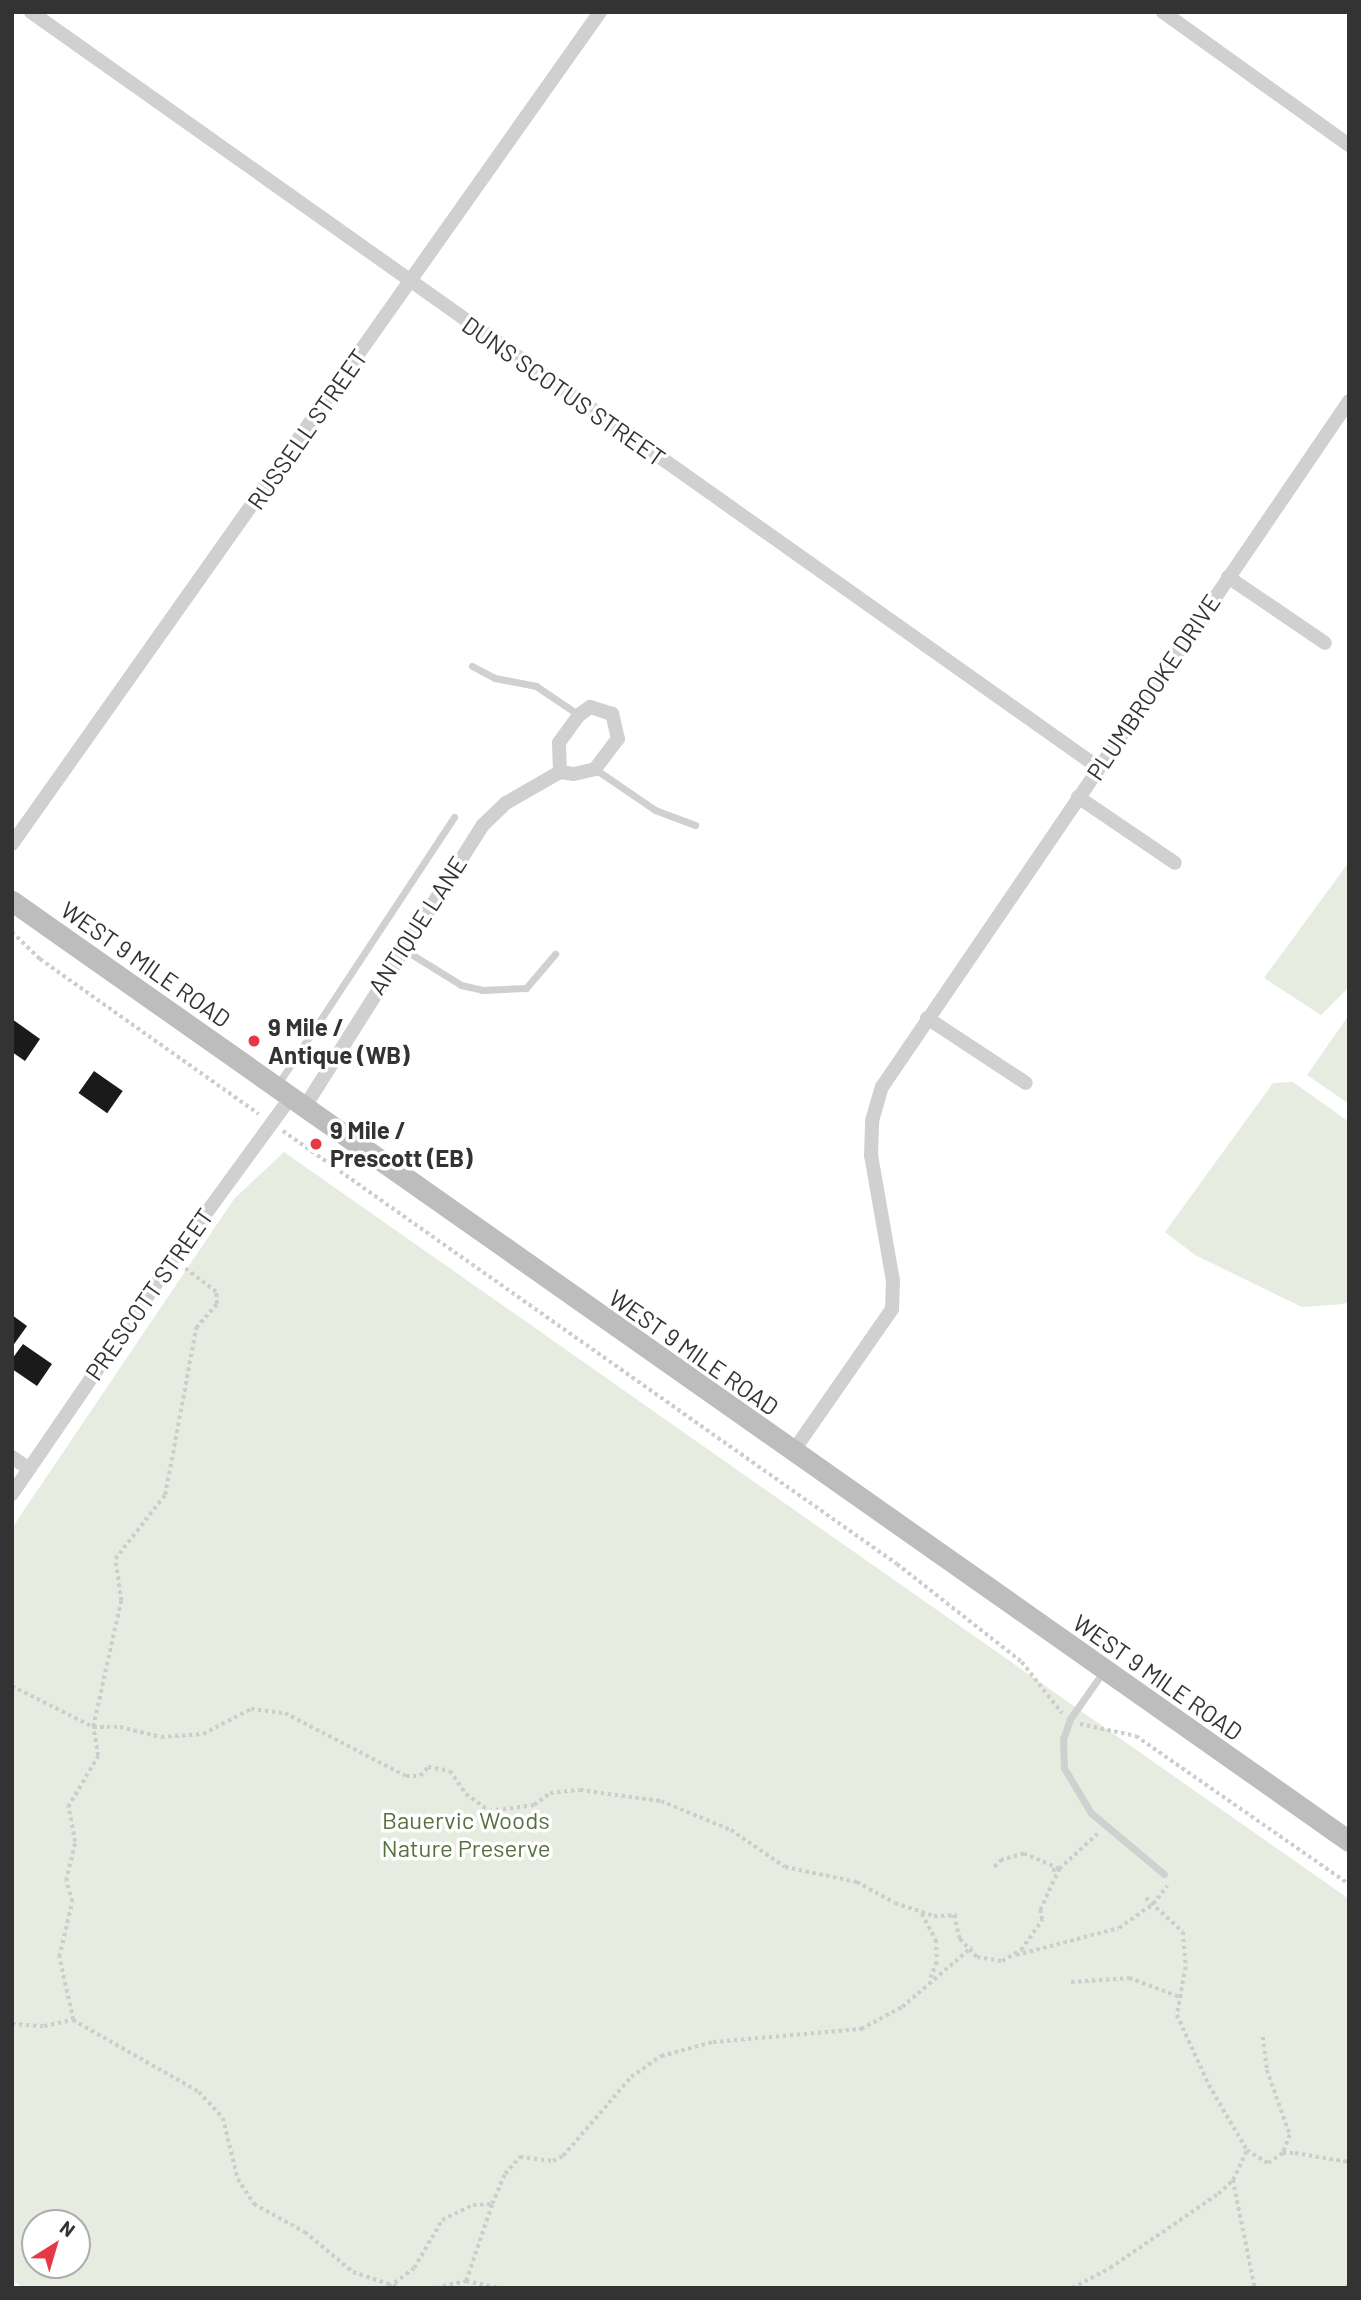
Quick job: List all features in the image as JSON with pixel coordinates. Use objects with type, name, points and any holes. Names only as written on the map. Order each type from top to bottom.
[{"type":"main road","name":"WEST 9 MILE ROAD","points":[[12,901],[792,1453],[1349,1841]]},
{"type":"street","name":"DUNS SCOTUS STREET","points":[[31,12],[1098,768]]},
{"type":"street","name":"RUSSELL STREET","points":[[12,844],[600,12]]},
{"type":"street","points":[[1163,12],[1349,145]]},
{"type":"street","name":"PLUMBROOKE DRIVE","points":[[792,1453],[892,1309],[893,1281],[871,1155],[872,1121],[882,1087],[1349,401]]},
{"type":"street","name":"PLUMBROOKE DRIVE","points":[[1228,577],[1325,643]]},
{"type":"street","points":[[560,772],[559,743],[579,715],[590,707],[612,714],[619,727],[618,739],[595,769]]},
{"type":"street","name":"ANTIQUE LANE","points":[[290,1098],[402,949],[495,811],[560,772],[574,774],[595,769]]},
{"type":"street","name":"PLUMBROOKE DRIVE","points":[[1078,797],[1175,863]]},
{"type":"street","points":[[928,1018],[1026,1083]]},
{"type":"street","name":"PRESCOTT STREET","points":[[12,1494],[172,1260],[290,1098]]},
{"type":"street","points":[[12,1457],[29,1469]]},
{"type":"lane","points":[[472,666],[495,678],[536,686],[579,715]]},
{"type":"lane","points":[[595,769],[655,810],[695,825]]},
{"type":"lane","points":[[290,1098],[454,817]]},
{"type":"lane","points":[[402,949],[461,985],[482,990],[526,988],[555,954]]},
{"type":"lane","points":[[1103,1671],[1070,1719],[1063,1739],[1064,1768],[1073,1789],[1106,1825],[1164,1874]]},
{"type":"path","points":[[12,932],[40,959],[256,1112]]},
{"type":"path","points":[[287,1135],[897,1564],[1022,1662],[1070,1719],[1136,1736],[1349,1884]]},
{"type":"path","points":[[73,2020],[59,1956],[72,1902],[66,1881],[75,1842],[68,1807],[98,1756],[93,1727],[121,1601],[116,1559],[165,1494],[196,1328],[217,1304],[216,1292],[172,1260]]},
{"type":"path","points":[[12,1686],[93,1727],[188,1737],[251,1709],[285,1713],[406,1776],[421,1776],[428,1767],[450,1771],[466,1794],[489,1811],[534,1805],[550,1793],[580,1790],[661,1801],[731,1830],[785,1867],[857,1882],[922,1913],[955,1915],[956,1928],[971,1948],[990,1961],[1119,1928],[1153,1904],[1171,1880],[1164,1874]]},
{"type":"path","points":[[1011,1956],[1042,1920],[1040,1910],[1059,1868],[1106,1825]]},
{"type":"path","points":[[994,1868],[1002,1860],[1024,1854],[1059,1868]]},
{"type":"path","points":[[1052,1870],[1059,1868]]},
{"type":"path","points":[[1146,1898],[1172,1919],[1187,1946],[1177,2015],[1182,2028],[1247,2150],[1268,2163],[1283,2153],[1290,2135],[1267,2070],[1263,2037]]},
{"type":"path","points":[[922,1913],[936,1940],[937,1962],[930,1980]]},
{"type":"path","points":[[466,2281],[492,2204],[505,2175],[520,2157],[553,2161],[563,2156],[631,2077],[661,2056],[713,2042],[861,2029],[885,2019],[971,1948]]},
{"type":"path","points":[[1071,1982],[1129,1978],[1180,1997]]},
{"type":"path","points":[[12,2024],[44,2026],[73,2020],[214,2104],[223,2119],[238,2179],[254,2204],[305,2232],[353,2272],[389,2287],[401,2288]]},
{"type":"path","points":[[1072,2288],[1110,2268],[1233,2180],[1247,2150]]},
{"type":"path","points":[[1283,2153],[1349,2162]]},
{"type":"path","points":[[1233,2180],[1255,2288]]},
{"type":"path","points":[[389,2287],[414,2268],[442,2220],[473,2205],[492,2204]]},
{"type":"path","points":[[1347,2288],[1349,2278]]},
{"type":"path","points":[[436,2288],[466,2281],[499,2288]]},
{"type":"green space","points":[[1349,862],[1349,987],[1321,1015],[1264,978]]},
{"type":"green space","points":[[1349,1015],[1349,1104],[1307,1075]]},
{"type":"green space","points":[[1293,1082],[1349,1122],[1349,1302],[1343,1304],[1302,1307],[1195,1255],[1165,1232],[1273,1083]]},
{"type":"green space","name":"Bauervic Woods Nature Preserve","points":[[284,1152],[1349,1899],[1349,2288],[24,2288],[12,2280],[12,1528],[234,1199]]},
{"type":"building","points":[[12,1019],[40,1039],[25,1061],[12,1052]]},
{"type":"building","points":[[94,1071],[123,1091],[107,1113],[79,1093]]},
{"type":"building","points":[[12,1315],[27,1326],[12,1347]]},
{"type":"building","points":[[23,1344],[52,1364],[37,1386],[12,1369],[12,1359]]},
{"type":"place","name":"9 Mile / Antique (WB)","points":[[254,1041]]},
{"type":"place","name":"9 Mile / Prescott (EB)","points":[[316,1144]]}]
